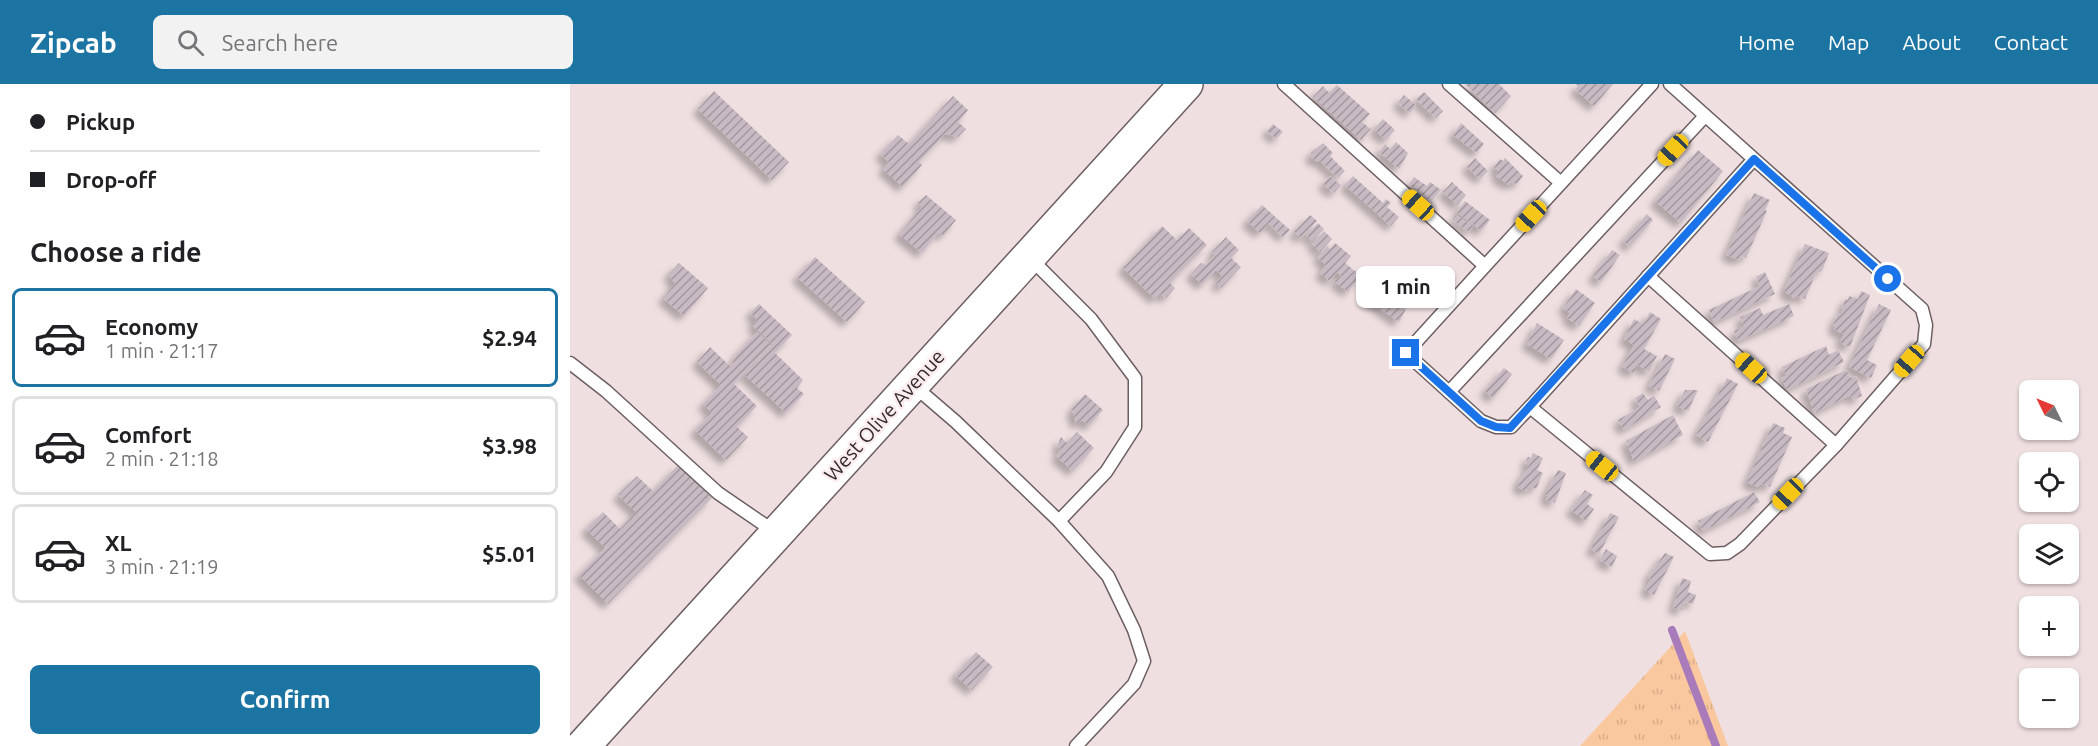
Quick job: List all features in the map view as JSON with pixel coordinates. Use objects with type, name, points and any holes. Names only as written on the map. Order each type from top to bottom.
[{"type":"main road","name":"West Olive Avenue","points":[[583,746],[1186,84]]},
{"type":"lane","points":[[1284,84],[1485,266]]},
{"type":"lane","points":[[1449,84],[1561,183]]},
{"type":"lane","points":[[1652,84],[1406,353],[1481,421],[1496,427],[1510,428],[1754,159]]},
{"type":"lane","points":[[1530,407],[1710,554],[1727,553],[1740,544],[1836,445],[1924,344],[1926,325],[1922,309],[1670,84]]},
{"type":"lane","points":[[1449,392],[1706,116]]},
{"type":"lane","points":[[1029,257],[1091,320],[1135,378],[1134,427],[1106,472],[1059,521]]},
{"type":"lane","points":[[1648,276],[1836,445]]},
{"type":"lane","points":[[570,363],[606,391],[718,493],[776,533]]},
{"type":"lane","points":[[912,384],[956,422],[1059,521],[1108,576],[1134,630],[1144,661],[1134,684],[1076,746]]},
{"type":"green space","points":[[1685,631],[1728,746],[1580,746]]},
{"type":"building","points":[[1465,84],[1499,84],[1511,96],[1495,113]]},
{"type":"building","points":[[1576,84],[1613,84],[1594,106],[1575,89],[1578,86]]},
{"type":"building","points":[[1337,85],[1370,114],[1362,122],[1371,129],[1361,140],[1313,97],[1323,86],[1329,93]]},
{"type":"building","points":[[714,91],[789,162],[772,180],[698,109]]},
{"type":"building","points":[[1424,92],[1443,111],[1436,118],[1416,99]]},
{"type":"building","points":[[1404,95],[1416,105],[1410,113],[1398,103]]},
{"type":"building","points":[[953,96],[968,110],[958,122],[966,129],[958,137],[945,134],[919,162],[922,165],[903,187],[883,169],[889,162],[880,154],[898,135],[909,144]]},
{"type":"building","points":[[1383,119],[1395,130],[1386,140],[1374,129]]},
{"type":"building","points":[[1461,123],[1484,144],[1477,153],[1453,135]]},
{"type":"building","points":[[1273,124],[1283,132],[1276,139],[1267,131]]},
{"type":"building","points":[[1396,142],[1408,153],[1399,169],[1379,152],[1385,144],[1390,149]]},
{"type":"building","points":[[1323,143],[1333,153],[1330,156],[1345,171],[1338,178],[1319,160],[1317,162],[1311,157],[1311,153]]},
{"type":"building","points":[[1698,150],[1723,171],[1681,223],[1655,201]]},
{"type":"building","points":[[1475,158],[1488,171],[1480,179],[1467,167]]},
{"type":"building","points":[[1505,158],[1523,176],[1517,184],[1510,182],[1509,185],[1496,176],[1499,171],[1494,167],[1500,159],[1503,161]]},
{"type":"building","points":[[1330,176],[1341,185],[1334,193],[1323,184]]},
{"type":"building","points":[[1353,176],[1383,203],[1386,199],[1391,203],[1387,207],[1399,217],[1391,226],[1345,185]]},
{"type":"building","points":[[1414,177],[1427,186],[1430,182],[1441,190],[1431,202],[1409,184]]},
{"type":"building","points":[[1452,182],[1466,195],[1457,205],[1443,192]]},
{"type":"building","points":[[1754,193],[1770,200],[1746,258],[1741,256],[1739,260],[1726,255]]},
{"type":"building","points":[[926,195],[956,220],[943,236],[939,232],[922,253],[899,234],[922,207],[918,203]]},
{"type":"building","points":[[1465,201],[1490,220],[1481,231],[1457,212]]},
{"type":"building","points":[[1262,205],[1290,230],[1283,237],[1269,223],[1260,233],[1247,221]]},
{"type":"building","points":[[1647,214],[1653,220],[1630,247],[1623,241]]},
{"type":"building","points":[[1310,215],[1317,221],[1301,238],[1294,232]]},
{"type":"building","points":[[1456,215],[1473,226],[1469,232],[1452,220]]},
{"type":"building","points":[[1318,223],[1324,229],[1312,241],[1306,235]]},
{"type":"building","points":[[1162,226],[1177,240],[1189,228],[1207,245],[1170,283],[1175,288],[1166,298],[1160,293],[1155,299],[1123,268]]},
{"type":"building","points":[[1324,231],[1332,239],[1320,252],[1312,244]]},
{"type":"building","points":[[1226,237],[1239,250],[1231,258],[1241,267],[1221,288],[1216,283],[1222,276],[1216,270],[1202,285],[1191,274],[1201,263],[1206,265],[1215,255],[1212,252]]},
{"type":"building","points":[[1335,243],[1351,256],[1345,263],[1361,276],[1348,292],[1334,281],[1342,276],[1337,272],[1330,281],[1320,273],[1326,265],[1318,258],[1327,246],[1330,249]]},
{"type":"building","points":[[1805,244],[1829,253],[1822,271],[1816,273],[1805,299],[1797,296],[1795,299],[1784,291]]},
{"type":"building","points":[[1612,250],[1620,255],[1601,282],[1593,276]]},
{"type":"building","points":[[815,257],[865,302],[847,322],[797,277]]},
{"type":"building","points":[[679,263],[708,288],[684,316],[663,298],[675,284],[669,274]]},
{"type":"building","points":[[1765,272],[1775,294],[1714,322],[1709,310],[1760,286],[1756,277]]},
{"type":"building","points":[[1375,289],[1392,304],[1396,300],[1406,309],[1399,322],[1369,301],[1367,298]]},
{"type":"building","points":[[1576,289],[1595,303],[1579,326],[1567,318],[1570,313],[1563,308]]},
{"type":"building","points":[[1861,291],[1870,295],[1850,347],[1840,343],[1844,334],[1834,330],[1836,327],[1833,326],[1838,313],[1841,315],[1845,299],[1848,300],[1849,296],[1858,299]]},
{"type":"building","points":[[759,304],[792,335],[775,353],[803,380],[797,388],[804,394],[786,413],[745,375],[773,344],[752,325],[757,319],[750,313]]},
{"type":"building","points":[[1789,304],[1794,316],[1738,341],[1734,331],[1744,326],[1740,317],[1760,308],[1763,315]]},
{"type":"building","points":[[1879,304],[1891,310],[1867,360],[1877,365],[1871,378],[1849,367]]},
{"type":"building","points":[[1650,312],[1661,319],[1644,349],[1657,356],[1649,372],[1638,365],[1634,373],[1622,367],[1634,345],[1624,339],[1634,319],[1643,324]]},
{"type":"building","points":[[1537,323],[1564,340],[1551,359],[1527,344]]},
{"type":"building","points":[[757,332],[771,345],[734,384],[757,406],[737,427],[748,437],[726,460],[695,430],[712,413],[703,404],[721,385],[697,362],[710,347],[731,367],[736,355]]},
{"type":"building","points":[[1826,346],[1829,355],[1838,350],[1844,362],[1787,390],[1781,378],[1786,376],[1782,367]]},
{"type":"building","points":[[1665,354],[1675,359],[1659,391],[1649,386]]},
{"type":"building","points":[[1504,368],[1512,374],[1493,398],[1485,391]]},
{"type":"building","points":[[1846,370],[1851,378],[1856,376],[1862,396],[1853,400],[1851,395],[1814,413],[1806,389]]},
{"type":"building","points":[[1727,378],[1738,384],[1708,442],[1696,435]]},
{"type":"building","points":[[1685,390],[1698,390],[1688,411],[1677,406]]},
{"type":"building","points":[[1643,393],[1648,400],[1654,396],[1661,407],[1624,430],[1618,420],[1640,407],[1635,398]]},
{"type":"building","points":[[1085,394],[1103,410],[1089,426],[1082,420],[1076,424],[1072,409]]},
{"type":"building","points":[[1673,415],[1683,435],[1634,461],[1626,441]]},
{"type":"building","points":[[1773,423],[1785,428],[1783,433],[1792,437],[1770,487],[1762,484],[1760,488],[1747,482]]},
{"type":"building","points":[[1077,432],[1094,448],[1073,471],[1056,456],[1061,450],[1057,446],[1061,437],[1067,443]]},
{"type":"building","points":[[1533,453],[1543,458],[1537,470],[1543,473],[1536,489],[1530,486],[1527,491],[1519,488],[1518,483],[1529,465],[1525,463],[1528,457],[1531,458]]},
{"type":"building","points":[[678,465],[712,498],[608,604],[579,575],[605,548],[586,529],[603,512],[620,529],[636,512],[618,495],[637,476],[653,491]]},
{"type":"building","points":[[1558,470],[1566,473],[1555,503],[1546,500],[1548,496],[1545,495]]},
{"type":"building","points":[[1585,490],[1593,495],[1587,504],[1594,509],[1586,521],[1571,510]]},
{"type":"building","points":[[1754,492],[1760,502],[1703,531],[1698,521]]},
{"type":"building","points":[[1610,513],[1619,517],[1599,554],[1591,549]]},
{"type":"building","points":[[1606,549],[1617,556],[1612,567],[1600,560]]},
{"type":"building","points":[[1665,553],[1674,557],[1654,595],[1645,590],[1651,579],[1648,577]]},
{"type":"building","points":[[1682,578],[1691,581],[1688,592],[1696,595],[1693,604],[1685,602],[1682,610],[1673,608]]},
{"type":"building","points":[[976,652],[993,667],[972,690],[955,675]]},
{"type":"waterway","points":[[1672,630],[1716,746]]},
{"type":"route","points":[[1406,353],[1481,421],[1496,427],[1510,428],[1754,159],[1888,279]]}]
